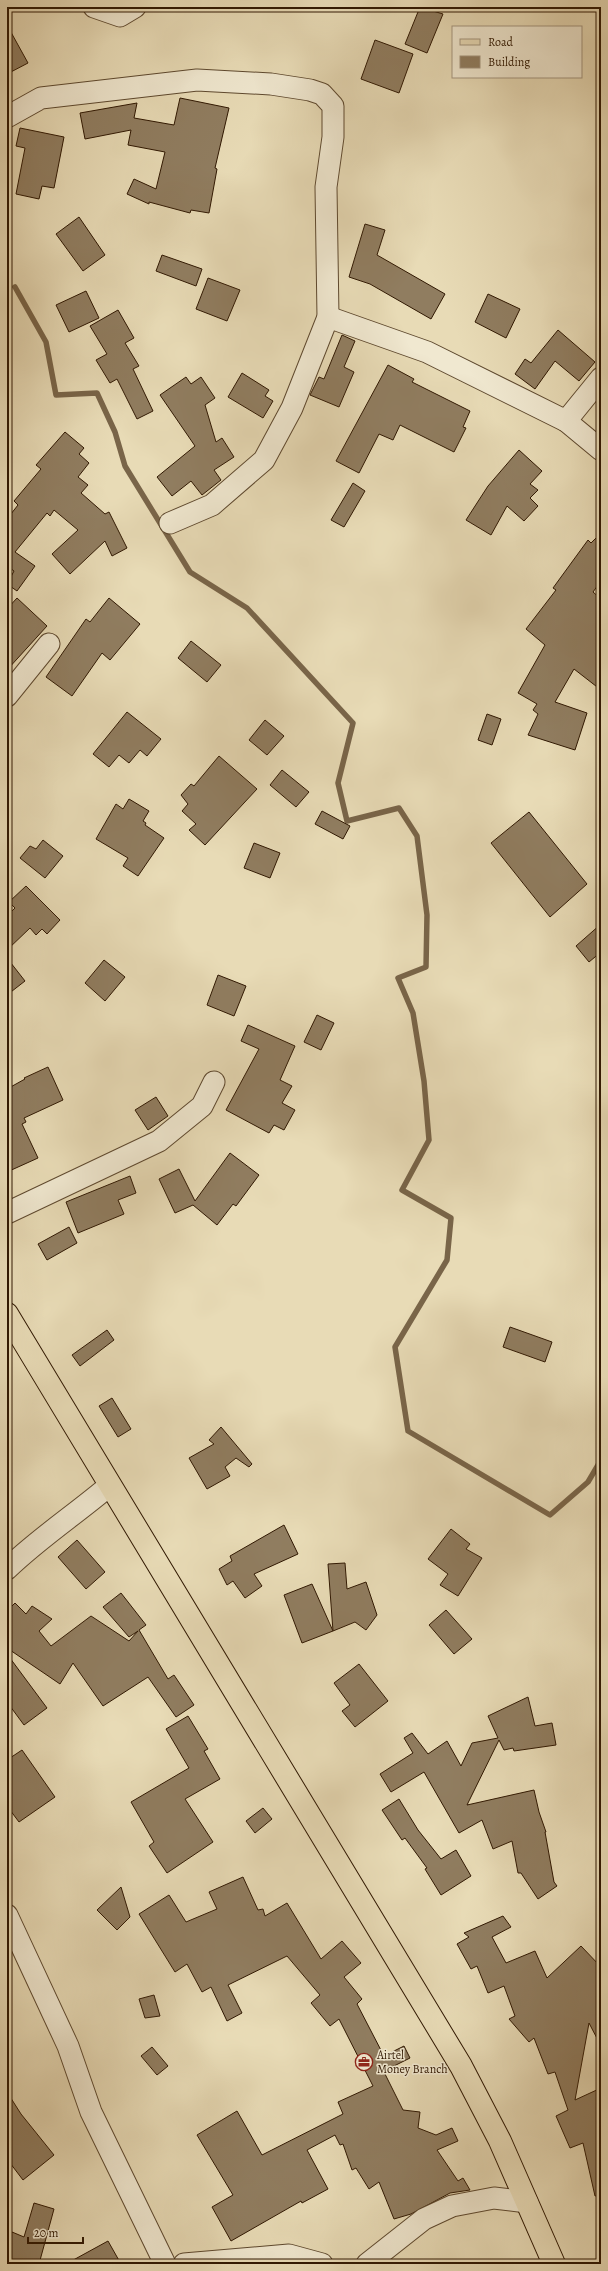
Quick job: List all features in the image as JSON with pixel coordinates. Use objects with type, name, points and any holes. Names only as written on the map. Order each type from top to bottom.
[{"type":"main road","points":[[7,1314],[461,2066],[500,2141],[554,2264]]},
{"type":"street","points":[[94,7],[120,16],[135,7]]},
{"type":"street","points":[[7,117],[41,98],[197,80],[271,84],[310,90],[322,94],[333,106],[333,138],[326,188],[328,317],[292,408],[264,460],[212,505],[170,524]]},
{"type":"street","points":[[328,317],[427,352],[566,421],[601,450]]},
{"type":"street","points":[[566,421],[601,378]]},
{"type":"street","points":[[7,696],[49,644]]},
{"type":"street","points":[[7,1213],[159,1141],[181,1125],[202,1106],[214,1082]]},
{"type":"street","points":[[7,1569],[29,1547],[81,1509],[110,1485]]},
{"type":"street","points":[[7,1915],[68,2046],[91,2112],[165,2264]]},
{"type":"street","points":[[367,2264],[424,2219],[452,2206],[494,2198],[527,2202]]},
{"type":"street","points":[[184,2264],[290,2256],[322,2264]]},
{"type":"building","points":[[420,7],[443,14],[427,53],[405,44]]},
{"type":"building","points":[[7,25],[28,63],[7,74]]},
{"type":"building","points":[[375,40],[413,54],[399,93],[361,79]]},
{"type":"building","points":[[180,98],[229,108],[215,168],[217,169],[209,213],[191,210],[190,213],[149,202],[149,204],[127,194],[134,179],[156,189],[165,152],[128,145],[131,130],[85,139],[80,113],[137,103],[134,118],[174,125]]},
{"type":"building","points":[[20,128],[64,137],[54,188],[42,186],[39,199],[16,194],[25,148],[16,146]]},
{"type":"building","points":[[79,217],[105,255],[83,271],[56,234]]},
{"type":"building","points":[[365,224],[385,230],[377,255],[445,294],[431,319],[370,284],[349,277]]},
{"type":"building","points":[[162,255],[202,269],[196,286],[156,271]]},
{"type":"building","points":[[208,278],[240,290],[227,321],[196,309]]},
{"type":"building","points":[[86,291],[99,318],[69,332],[56,305]]},
{"type":"building","points":[[488,294],[520,309],[506,338],[475,322]]},
{"type":"building","points":[[118,310],[134,338],[125,343],[139,366],[133,369],[153,411],[137,419],[117,379],[110,383],[96,360],[107,354],[90,326]]},
{"type":"building","points":[[558,330],[595,362],[579,381],[555,361],[535,389],[515,374],[525,359],[531,363]]},
{"type":"building","points":[[342,335],[355,341],[344,367],[354,372],[339,407],[310,395],[319,377],[324,379]]},
{"type":"building","points":[[388,365],[414,379],[412,382],[470,411],[463,427],[466,428],[454,452],[400,425],[393,440],[379,434],[359,473],[336,461]]},
{"type":"building","points":[[242,373],[269,390],[265,396],[273,401],[263,418],[228,397]]},
{"type":"building","points":[[186,377],[191,384],[201,377],[215,398],[205,405],[216,442],[222,438],[234,457],[214,470],[221,480],[202,495],[191,481],[172,496],[157,477],[195,446],[160,395]]},
{"type":"building","points":[[65,432],[84,448],[79,454],[89,463],[78,477],[88,485],[81,493],[105,514],[109,512],[127,548],[112,556],[105,541],[70,574],[52,554],[78,530],[54,510],[50,516],[47,513],[15,552],[35,566],[17,591],[7,584],[14,571],[7,566],[7,519],[18,505],[14,501],[41,469],[36,465]]},
{"type":"building","points":[[519,450],[542,471],[530,484],[538,490],[530,498],[538,506],[524,521],[507,506],[491,535],[466,520],[488,486]]},
{"type":"building","points":[[353,483],[365,491],[344,527],[331,520]]},
{"type":"building","points":[[601,533],[601,581],[593,592],[601,599],[601,690],[574,669],[555,702],[587,713],[575,750],[528,735],[538,714],[533,710],[537,704],[518,693],[545,645],[526,629],[556,590],[553,588],[588,540],[591,543]]},
{"type":"building","points":[[17,598],[47,626],[7,670],[7,609]]},
{"type":"building","points":[[109,598],[140,624],[110,660],[102,653],[72,696],[46,677],[86,619],[90,622]]},
{"type":"building","points":[[191,641],[221,665],[207,682],[178,658]]},
{"type":"building","points":[[127,712],[161,739],[147,756],[140,750],[129,763],[119,755],[109,767],[93,754]]},
{"type":"building","points":[[487,714],[501,719],[492,745],[478,740]]},
{"type":"building","points":[[265,720],[284,736],[267,755],[249,740]]},
{"type":"building","points":[[219,756],[257,789],[205,845],[189,830],[196,824],[182,811],[188,804],[181,795],[191,784],[194,786]]},
{"type":"building","points":[[282,770],[309,792],[296,807],[270,785]]},
{"type":"building","points":[[129,799],[149,811],[143,821],[146,823],[145,825],[164,838],[138,876],[123,866],[128,858],[96,839],[116,804],[123,809]]},
{"type":"building","points":[[322,811],[350,826],[343,839],[315,824]]},
{"type":"building","points":[[529,812],[587,884],[550,917],[491,843]]},
{"type":"building","points":[[43,840],[63,856],[45,878],[20,858],[30,846],[36,849]]},
{"type":"building","points":[[254,843],[280,853],[270,878],[244,868]]},
{"type":"building","points":[[26,886],[60,920],[47,934],[42,929],[36,935],[30,928],[7,950],[7,916],[15,908],[9,902]]},
{"type":"building","points":[[601,924],[601,952],[589,962],[576,946]]},
{"type":"building","points":[[7,958],[25,981],[7,995]]},
{"type":"building","points":[[104,960],[125,977],[105,1001],[85,983]]},
{"type":"building","points":[[218,975],[246,986],[234,1016],[207,1005]]},
{"type":"building","points":[[317,1015],[334,1023],[321,1050],[304,1042]]},
{"type":"building","points":[[248,1025],[295,1046],[280,1080],[292,1086],[282,1103],[295,1110],[284,1130],[274,1125],[269,1133],[226,1110],[259,1049],[241,1041]]},
{"type":"building","points":[[48,1067],[63,1100],[24,1118],[26,1122],[22,1124],[38,1158],[7,1172],[7,1089],[25,1079],[24,1078]]},
{"type":"building","points":[[156,1097],[168,1116],[148,1130],[135,1110]]},
{"type":"building","points":[[230,1153],[259,1175],[236,1206],[233,1204],[217,1225],[193,1205],[175,1213],[159,1179],[179,1169],[195,1201]]},
{"type":"building","points":[[130,1176],[136,1193],[118,1200],[124,1214],[78,1233],[66,1202]]},
{"type":"building","points":[[69,1227],[77,1243],[47,1260],[38,1244]]},
{"type":"building","points":[[510,1327],[552,1342],[545,1362],[503,1347]]},
{"type":"building","points":[[107,1330],[114,1340],[80,1366],[72,1355]]},
{"type":"building","points":[[112,1398],[131,1429],[118,1437],[99,1406]]},
{"type":"building","points":[[221,1427],[252,1464],[249,1467],[236,1458],[225,1467],[230,1476],[207,1489],[189,1458],[214,1444],[209,1440]]},
{"type":"building","points":[[284,1525],[298,1554],[254,1574],[262,1586],[245,1598],[233,1581],[227,1585],[219,1569],[232,1561],[230,1556]]},
{"type":"building","points":[[451,1529],[470,1544],[466,1549],[482,1558],[458,1596],[440,1585],[448,1574],[428,1559]]},
{"type":"building","points":[[77,1540],[105,1572],[86,1589],[58,1557]]},
{"type":"building","points":[[345,1563],[347,1589],[366,1582],[377,1615],[366,1630],[355,1622],[333,1631],[328,1564]]},
{"type":"building","points":[[312,1584],[333,1631],[302,1643],[284,1595]]},
{"type":"building","points":[[121,1593],[146,1625],[139,1630],[168,1679],[174,1675],[194,1705],[176,1717],[148,1677],[103,1706],[73,1663],[60,1684],[7,1648],[7,1611],[15,1603],[26,1614],[32,1606],[52,1619],[39,1631],[51,1646],[91,1616],[129,1641],[138,1631],[129,1637],[103,1607]]},
{"type":"building","points":[[446,1610],[472,1639],[454,1654],[429,1625]]},
{"type":"building","points":[[7,1654],[47,1708],[24,1725],[7,1702]]},
{"type":"building","points":[[359,1664],[388,1701],[355,1727],[342,1711],[350,1705],[334,1683]]},
{"type":"building","points":[[528,1697],[535,1726],[552,1723],[556,1745],[514,1751],[513,1748],[504,1750],[499,1740],[467,1805],[534,1790],[539,1812],[546,1832],[554,1882],[557,1886],[538,1899],[521,1873],[518,1873],[512,1841],[493,1849],[482,1820],[459,1833],[424,1772],[391,1792],[380,1774],[413,1753],[404,1738],[412,1733],[428,1754],[447,1741],[461,1766],[472,1743],[498,1738],[488,1716]]},
{"type":"building","points":[[188,1716],[208,1749],[204,1751],[220,1779],[185,1799],[213,1842],[167,1873],[149,1846],[154,1842],[131,1802],[189,1768],[166,1729]]},
{"type":"building","points":[[22,1750],[55,1797],[19,1822],[7,1806],[7,1760]]},
{"type":"building","points":[[399,1799],[418,1830],[441,1859],[456,1850],[471,1876],[441,1895],[425,1869],[427,1868],[405,1838],[402,1840],[382,1810]]},
{"type":"building","points":[[263,1808],[272,1819],[255,1833],[246,1821]]},
{"type":"building","points":[[243,1877],[258,1910],[263,1909],[265,1916],[287,1903],[321,1959],[342,1941],[361,1963],[344,1977],[362,1999],[357,2004],[384,2056],[404,2046],[410,2058],[390,2068],[391,2070],[385,2074],[403,2110],[420,2112],[418,2128],[436,2135],[452,2128],[458,2141],[437,2150],[458,2181],[463,2178],[470,2190],[450,2193],[411,2214],[394,2219],[379,2182],[369,2189],[356,2168],[352,2170],[343,2144],[340,2145],[335,2135],[307,2150],[328,2189],[302,2203],[301,2201],[231,2241],[212,2207],[233,2195],[197,2135],[237,2111],[262,2155],[343,2114],[338,2102],[373,2086],[339,2019],[330,2026],[311,2003],[320,1995],[287,1956],[228,1985],[242,2013],[227,2021],[211,1987],[202,1992],[187,1964],[175,1972],[139,1914],[169,1895],[186,1922],[217,1909],[209,1892]]},
{"type":"building","points":[[121,1887],[130,1917],[117,1930],[97,1910]]},
{"type":"building","points":[[503,1916],[511,1927],[492,1937],[506,1963],[535,1951],[547,1978],[581,1946],[601,1967],[601,2046],[589,2023],[575,2100],[601,2088],[601,2195],[595,2196],[583,2143],[570,2148],[556,2116],[568,2110],[555,2072],[548,2074],[534,2038],[529,2042],[509,2019],[515,2016],[504,1986],[488,1993],[477,1966],[471,1969],[457,1944],[469,1937],[464,1933]]},
{"type":"building","points":[[154,1995],[160,2016],[145,2018],[139,1999]]},
{"type":"building","points":[[152,2047],[168,2066],[157,2075],[141,2056]]},
{"type":"building","points":[[7,2092],[21,2114],[54,2155],[23,2180],[7,2159]]},
{"type":"building","points":[[34,2203],[54,2209],[39,2264],[7,2264],[7,2247],[12,2232],[24,2237]]},
{"type":"building","points":[[108,2241],[121,2264],[66,2264]]},
{"type":"waterway","points":[[15,287],[46,342],[56,395],[97,393],[115,432],[125,466],[190,572],[247,608],[353,723],[338,783],[347,821],[399,808],[417,836],[427,915],[426,967],[398,978],[413,1013],[424,1081],[429,1140],[402,1190],[451,1218],[447,1260],[395,1347],[408,1431],[550,1515],[588,1482],[601,1460]]},
{"type":"place","name":"Airtel Money Branch","points":[[364,2062]]}]
